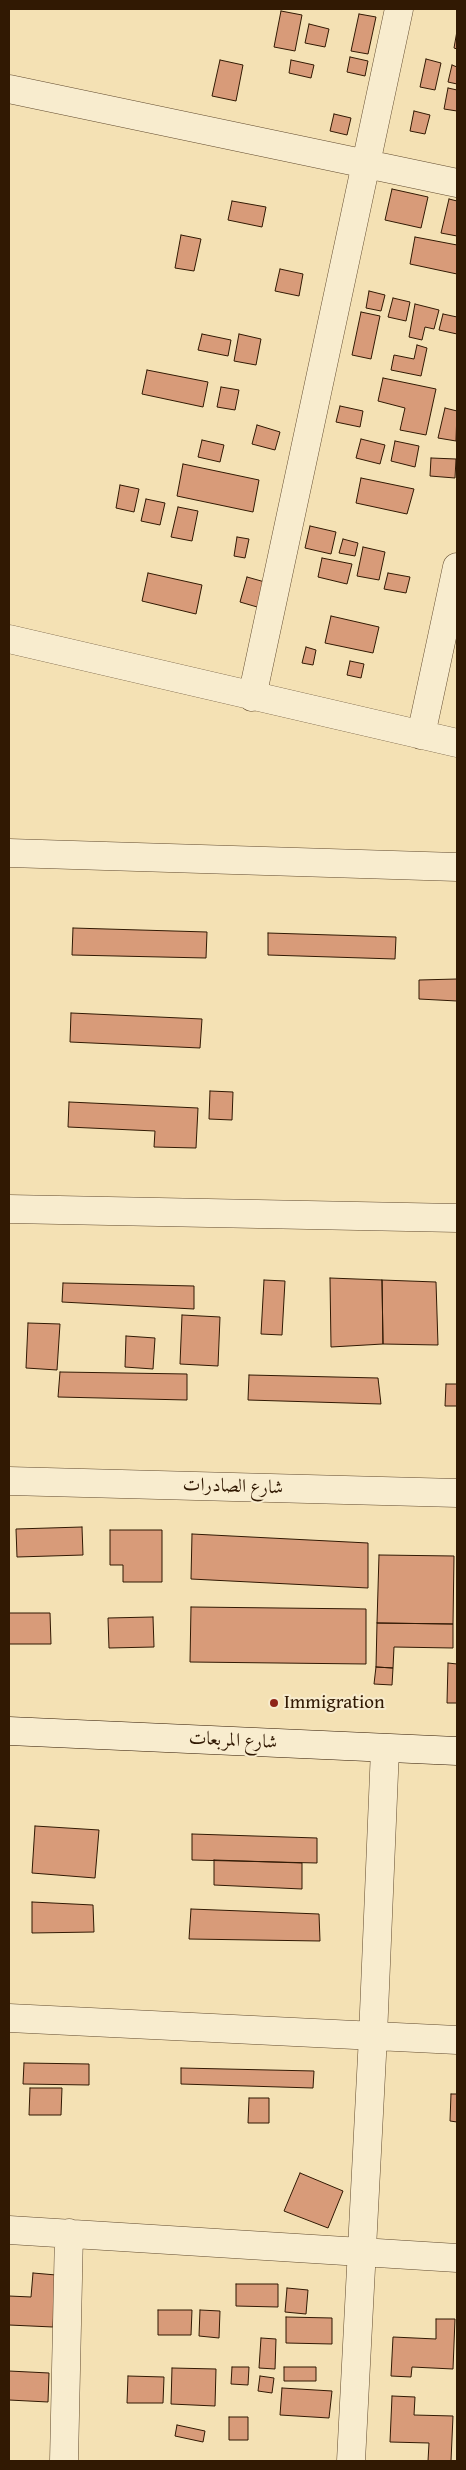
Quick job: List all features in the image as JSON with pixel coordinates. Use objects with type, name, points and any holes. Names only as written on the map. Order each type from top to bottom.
[{"type":"street","points":[[252,697],[399,9]]},
{"type":"street","points":[[9,89],[457,183]]},
{"type":"street","points":[[421,735],[457,567]]},
{"type":"street","points":[[9,639],[252,697],[457,742]]},
{"type":"street","points":[[9,853],[457,867]]},
{"type":"street","points":[[9,1209],[457,1218]]},
{"type":"street","name":"شارع الصادرات","points":[[9,1481],[457,1494]]},
{"type":"street","name":"شارع المربعات","points":[[9,1731],[457,1751]]},
{"type":"street","points":[[351,2461],[386,1749]]},
{"type":"street","points":[[9,2018],[457,2040]]},
{"type":"street","points":[[9,2230],[457,2258]]},
{"type":"street","points":[[64,2461],[70,2233]]},
{"type":"building","points":[[281,11],[302,15],[295,51],[274,47]]},
{"type":"building","points":[[359,14],[376,17],[368,54],[351,51]]},
{"type":"building","points":[[309,24],[329,29],[325,47],[305,43]]},
{"type":"building","points":[[457,31],[457,49],[454,48]]},
{"type":"building","points":[[350,57],[368,61],[365,76],[347,72]]},
{"type":"building","points":[[426,59],[441,63],[435,90],[420,87]]},
{"type":"building","points":[[220,60],[243,65],[236,101],[212,96]]},
{"type":"building","points":[[291,60],[314,65],[311,78],[289,73]]},
{"type":"building","points":[[452,65],[457,67],[457,84],[448,82]]},
{"type":"building","points":[[448,88],[457,90],[457,111],[444,109]]},
{"type":"building","points":[[414,111],[430,115],[425,134],[410,131]]},
{"type":"building","points":[[334,114],[351,118],[347,135],[330,131]]},
{"type":"building","points":[[392,189],[428,197],[421,228],[385,220]]},
{"type":"building","points":[[449,199],[457,201],[457,236],[441,233]]},
{"type":"building","points":[[232,201],[266,207],[262,227],[228,220]]},
{"type":"building","points":[[181,235],[201,239],[194,271],[175,268]]},
{"type":"building","points":[[415,237],[457,245],[457,274],[410,264]]},
{"type":"building","points":[[280,269],[303,274],[299,296],[275,291]]},
{"type":"building","points":[[369,291],[385,295],[381,311],[366,308]]},
{"type":"building","points":[[393,298],[410,302],[406,321],[388,317]]},
{"type":"building","points":[[415,304],[439,310],[434,329],[425,327],[422,340],[409,337]]},
{"type":"building","points":[[361,312],[380,316],[371,359],[352,355]]},
{"type":"building","points":[[443,314],[457,317],[457,334],[439,330]]},
{"type":"building","points":[[202,334],[231,340],[228,356],[198,350]]},
{"type":"building","points":[[239,334],[261,339],[256,365],[234,361]]},
{"type":"building","points":[[417,345],[427,348],[421,376],[391,370],[394,355],[414,359]]},
{"type":"building","points":[[147,370],[208,382],[203,407],[142,394]]},
{"type":"building","points":[[383,378],[436,389],[426,435],[400,430],[405,408],[378,401]]},
{"type":"building","points":[[221,387],[239,390],[235,410],[217,407]]},
{"type":"building","points":[[340,406],[363,411],[360,427],[336,422]]},
{"type":"building","points":[[445,408],[457,411],[456,441],[438,438]]},
{"type":"building","points":[[257,425],[280,432],[275,450],[252,444]]},
{"type":"building","points":[[361,439],[385,445],[380,464],[356,458]]},
{"type":"building","points":[[202,440],[224,445],[220,462],[198,457]]},
{"type":"building","points":[[395,441],[419,446],[415,467],[391,461]]},
{"type":"building","points":[[431,458],[456,459],[455,478],[430,476]]},
{"type":"building","points":[[183,464],[259,480],[253,512],[177,496]]},
{"type":"building","points":[[361,478],[414,489],[407,514],[356,503]]},
{"type":"building","points":[[120,485],[139,489],[134,512],[116,508]]},
{"type":"building","points":[[146,499],[165,503],[160,525],[141,521]]},
{"type":"building","points":[[178,507],[198,511],[192,541],[171,537]]},
{"type":"building","points":[[310,526],[336,532],[331,554],[305,548]]},
{"type":"building","points":[[237,537],[249,539],[245,558],[234,556]]},
{"type":"building","points":[[343,539],[358,543],[355,556],[339,553]]},
{"type":"building","points":[[363,547],[385,552],[379,580],[357,576]]},
{"type":"building","points":[[322,558],[352,564],[347,584],[318,577]]},
{"type":"building","points":[[148,573],[202,585],[196,614],[142,601]]},
{"type":"building","points":[[388,573],[410,577],[406,593],[384,589]]},
{"type":"building","points":[[247,577],[272,584],[264,609],[240,602]]},
{"type":"building","points":[[331,616],[379,627],[373,653],[325,643]]},
{"type":"building","points":[[306,647],[316,650],[313,665],[302,663]]},
{"type":"building","points":[[350,661],[364,664],[361,678],[347,675]]},
{"type":"building","points":[[73,928],[207,932],[206,958],[72,955]]},
{"type":"building","points":[[268,933],[396,937],[395,959],[268,955]]},
{"type":"building","points":[[457,979],[457,1001],[419,999],[419,980]]},
{"type":"building","points":[[71,1013],[202,1019],[200,1048],[70,1042]]},
{"type":"building","points":[[210,1091],[233,1092],[232,1120],[209,1119]]},
{"type":"building","points":[[69,1102],[198,1108],[196,1148],[154,1147],[155,1131],[68,1127]]},
{"type":"building","points":[[330,1278],[382,1280],[383,1344],[331,1347]]},
{"type":"building","points":[[264,1280],[285,1281],[282,1335],[261,1334]]},
{"type":"building","points":[[382,1280],[436,1282],[438,1345],[383,1344]]},
{"type":"building","points":[[63,1283],[194,1286],[194,1309],[62,1302]]},
{"type":"building","points":[[182,1315],[220,1317],[218,1366],[180,1364]]},
{"type":"building","points":[[28,1323],[60,1324],[57,1370],[26,1368]]},
{"type":"building","points":[[126,1336],[155,1338],[153,1369],[125,1367]]},
{"type":"building","points":[[60,1372],[187,1374],[187,1400],[58,1397]]},
{"type":"building","points":[[249,1375],[378,1378],[381,1404],[248,1400]]},
{"type":"building","points":[[446,1384],[457,1384],[457,1406],[445,1406]]},
{"type":"building","points":[[82,1527],[83,1555],[17,1557],[16,1529]]},
{"type":"building","points":[[110,1530],[162,1530],[162,1582],[123,1582],[123,1565],[110,1565]]},
{"type":"building","points":[[192,1534],[368,1543],[368,1588],[191,1579]]},
{"type":"building","points":[[379,1555],[454,1556],[453,1624],[377,1623]]},
{"type":"building","points":[[191,1607],[366,1609],[366,1664],[190,1662]]},
{"type":"building","points":[[9,1613],[50,1613],[51,1644],[9,1644]]},
{"type":"building","points":[[153,1617],[154,1647],[109,1648],[108,1618]]},
{"type":"building","points":[[377,1623],[453,1624],[453,1648],[394,1647],[393,1668],[376,1667]]},
{"type":"building","points":[[448,1663],[457,1664],[457,1703],[447,1703]]},
{"type":"building","points":[[376,1667],[393,1668],[392,1685],[374,1684]]},
{"type":"building","points":[[35,1826],[99,1830],[95,1878],[32,1873]]},
{"type":"building","points":[[192,1834],[317,1838],[317,1863],[192,1860]]},
{"type":"building","points":[[214,1860],[302,1863],[302,1889],[214,1885]]},
{"type":"building","points":[[32,1902],[93,1905],[94,1932],[32,1933]]},
{"type":"building","points":[[191,1909],[319,1914],[320,1941],[189,1939]]},
{"type":"building","points":[[24,2063],[89,2064],[89,2085],[23,2084]]},
{"type":"building","points":[[181,2068],[314,2071],[313,2088],[181,2084]]},
{"type":"building","points":[[30,2088],[62,2088],[61,2115],[29,2115]]},
{"type":"building","points":[[451,2094],[457,2094],[457,2122],[450,2121]]},
{"type":"building","points":[[249,2098],[269,2098],[269,2123],[248,2123]]},
{"type":"building","points":[[300,2173],[343,2191],[328,2228],[284,2211]]},
{"type":"building","points":[[33,2273],[56,2275],[53,2327],[9,2325],[9,2296],[31,2297]]},
{"type":"building","points":[[236,2284],[278,2284],[278,2307],[236,2306]]},
{"type":"building","points":[[287,2288],[308,2290],[306,2314],[285,2312]]},
{"type":"building","points":[[158,2310],[192,2310],[191,2335],[158,2335]]},
{"type":"building","points":[[200,2310],[220,2311],[219,2338],[199,2336]]},
{"type":"building","points":[[286,2317],[332,2318],[332,2344],[286,2343]]},
{"type":"building","points":[[436,2319],[455,2319],[453,2369],[412,2367],[411,2377],[391,2376],[393,2337],[436,2339]]},
{"type":"building","points":[[261,2338],[276,2339],[275,2369],[259,2368]]},
{"type":"building","points":[[232,2367],[249,2367],[248,2385],[231,2384]]},
{"type":"building","points":[[284,2367],[316,2367],[316,2381],[284,2381]]},
{"type":"building","points":[[172,2368],[216,2369],[215,2406],[171,2404]]},
{"type":"building","points":[[9,2371],[49,2373],[48,2402],[9,2400]]},
{"type":"building","points":[[128,2376],[164,2377],[163,2403],[127,2403]]},
{"type":"building","points":[[260,2376],[274,2378],[272,2393],[258,2391]]},
{"type":"building","points":[[282,2388],[332,2391],[329,2418],[280,2415]]},
{"type":"building","points":[[392,2396],[415,2397],[414,2415],[453,2416],[451,2461],[428,2461],[429,2443],[390,2442]]},
{"type":"building","points":[[229,2417],[248,2417],[248,2440],[229,2440]]},
{"type":"building","points":[[177,2425],[205,2431],[203,2442],[175,2436]]},
{"type":"place","name":"Immigration","points":[[274,1703]]}]
